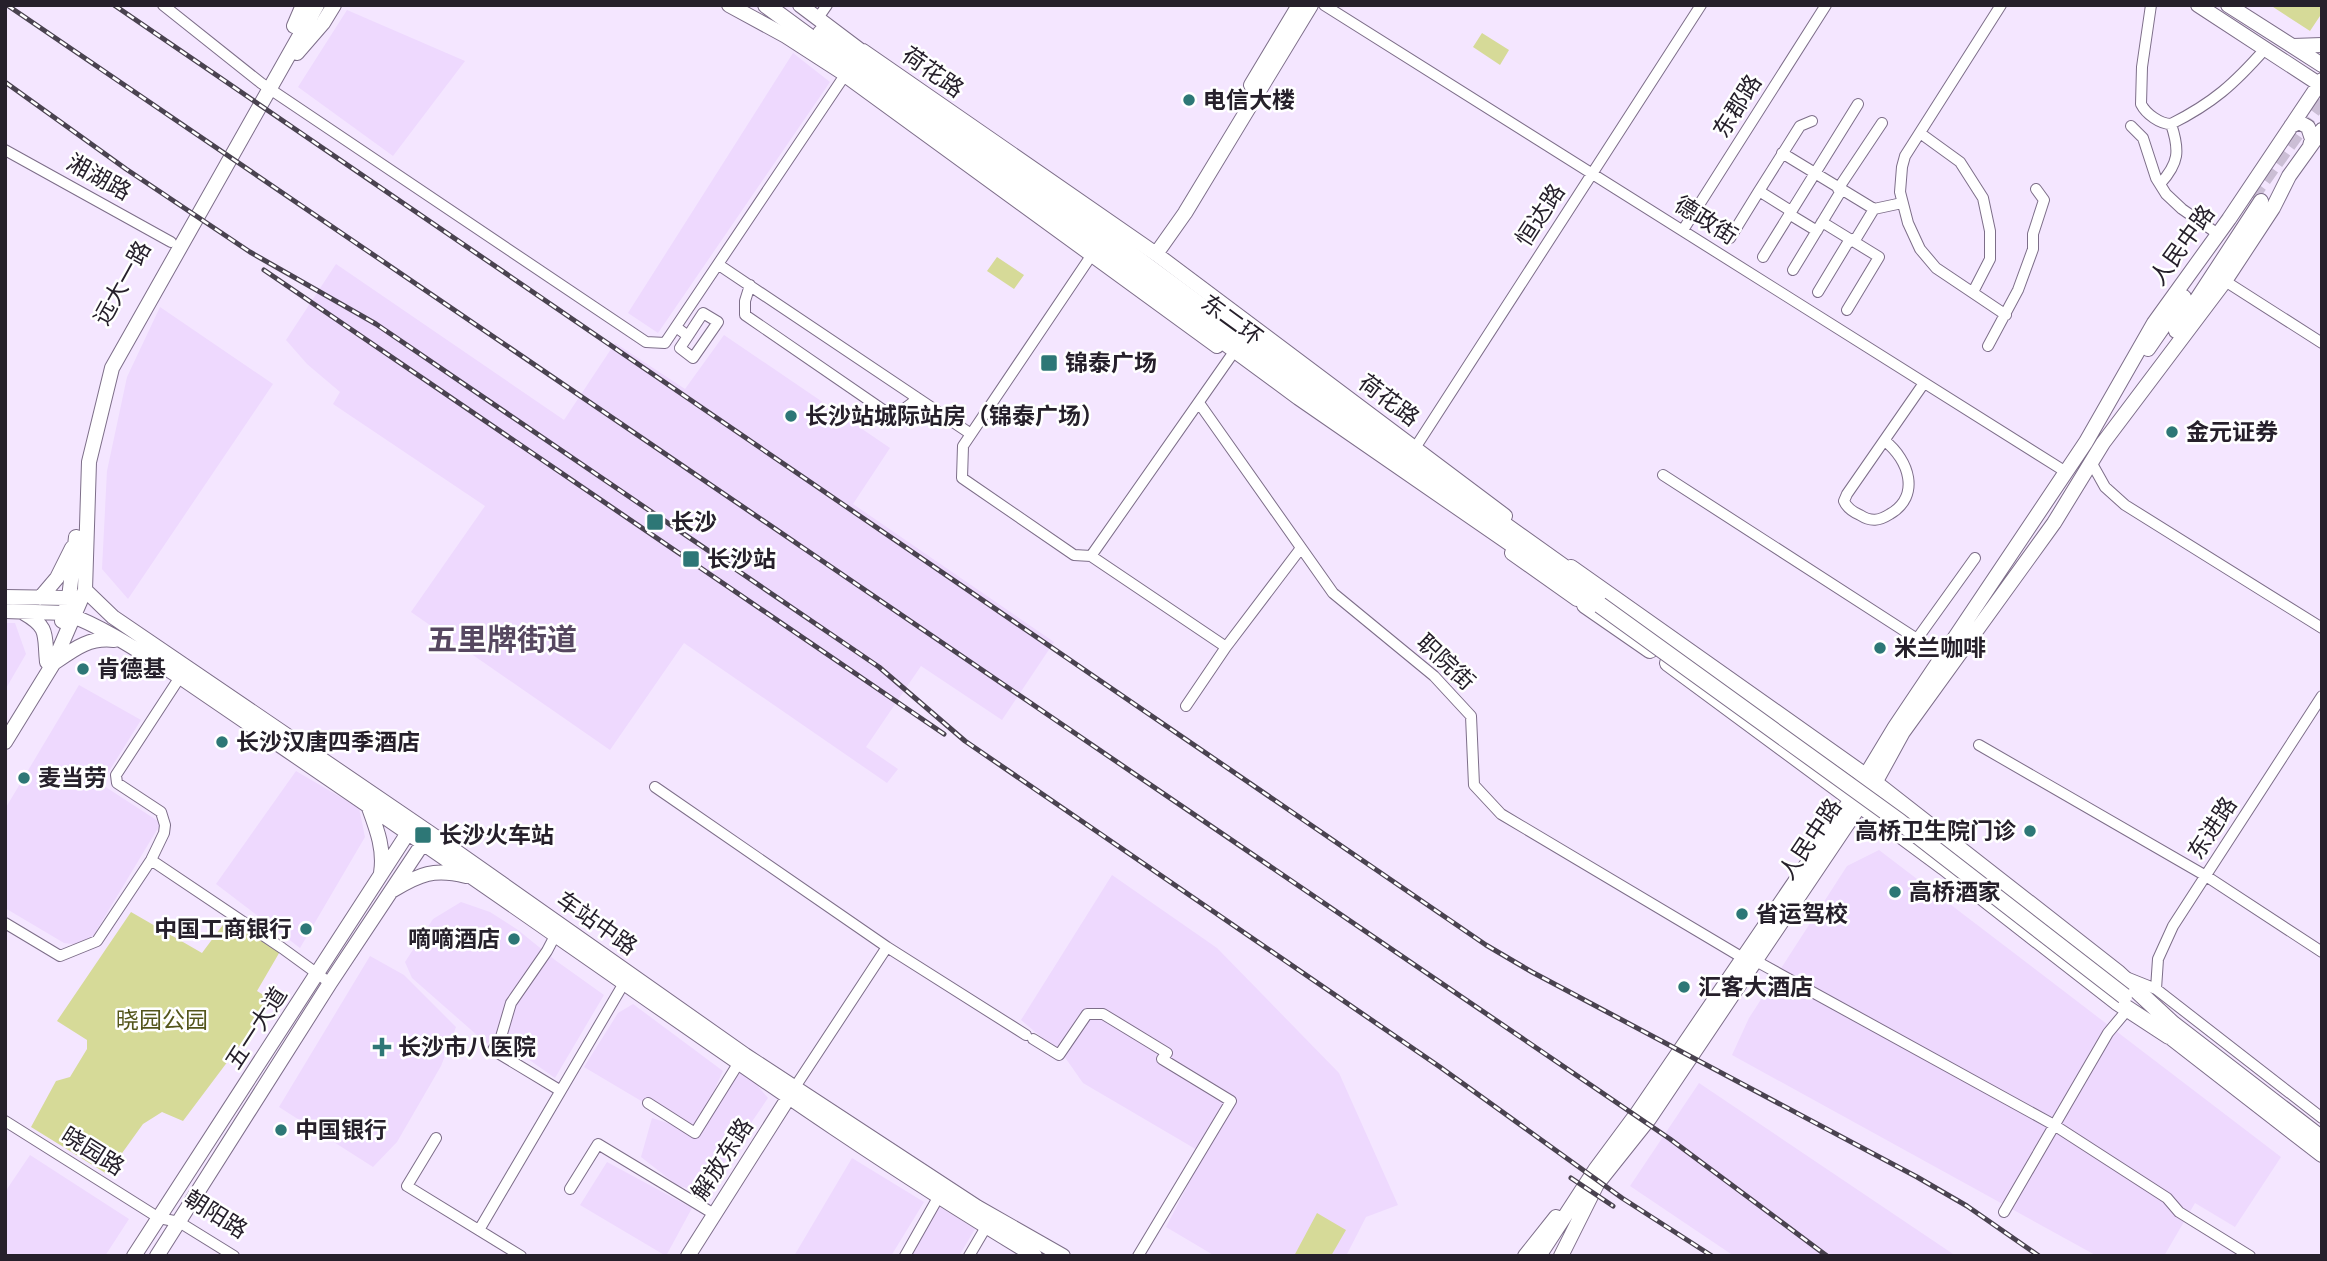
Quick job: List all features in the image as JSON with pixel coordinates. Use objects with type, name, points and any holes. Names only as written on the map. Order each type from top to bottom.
[{"type":"highway","points":[[766,5],[851,60]]},
{"type":"highway","points":[[782,5],[851,60]]},
{"type":"highway","name":"东二环","points":[[851,60],[1299,397],[1603,601],[1904,815],[2127,998]]},
{"type":"highway","name":"东二环","points":[[891,91],[1108,237],[1529,550]]},
{"type":"highway","points":[[1529,550],[1593,582],[1870,779],[2118,973],[2172,1031],[2322,1154]]},
{"type":"highway","points":[[1529,550],[1577,599],[2322,1139]]},
{"type":"main road","name":"远大一路","points":[[75,604],[89,462],[112,368],[267,85],[304,5]]},
{"type":"main road","name":"远大一路","points":[[75,604],[79,461],[103,365],[171,242],[317,5]]},
{"type":"main road","points":[[284,62],[316,24],[326,5]]},
{"type":"main road","points":[[267,85],[323,23],[334,5]]},
{"type":"main road","points":[[800,5],[818,18],[851,60],[1091,256],[1577,599]]},
{"type":"main road","points":[[1153,252],[1299,5]]},
{"type":"main road","points":[[1153,252],[1185,213],[1311,5]]},
{"type":"main road","points":[[2198,5],[2321,84]]},
{"type":"main road","points":[[2228,5],[2322,65]]},
{"type":"main road","points":[[736,6],[771,28],[851,60],[891,91]]},
{"type":"main road","points":[[2292,46],[2322,45]]},
{"type":"main road","name":"荷花路","points":[[851,60],[1153,252],[1593,582]]},
{"type":"main road","name":"人民中路","points":[[2086,442],[2154,323],[2321,84]]},
{"type":"main road","points":[[2291,127],[2299,122],[2308,127],[2312,139],[2310,146]]},
{"type":"main road","name":"人民中路","points":[[2103,443],[2225,281],[2322,130]]},
{"type":"main road","name":"人民中路","points":[[1549,1256],[1638,1112],[1749,960],[1870,779],[2054,523],[2257,199],[2066,471],[1903,716],[1870,779]]},
{"type":"main road","points":[[1108,237],[1130,236]]},
{"type":"main road","points":[[1178,270],[1178,289]]},
{"type":"main road","points":[[40,598],[57,578],[76,541]]},
{"type":"main road","points":[[5,597],[40,598],[75,604]]},
{"type":"main road","points":[[5,611],[23,612],[75,604]]},
{"type":"main road","points":[[5,742],[50,663],[75,604]]},
{"type":"main road","name":"车站中路","points":[[75,604],[113,617],[328,771],[788,1092],[939,1196],[1035,1256]]},
{"type":"main road","name":"车站中路","points":[[75,604],[121,641],[328,771],[368,805],[412,828]]},
{"type":"main road","points":[[23,612],[39,622],[43,629],[50,663]]},
{"type":"main road","points":[[5,730],[50,663],[78,645],[102,638],[121,641]]},
{"type":"main road","points":[[368,805],[383,859],[380,877]]},
{"type":"main road","name":"五一大道","points":[[156,1256],[324,979],[380,877],[412,828]]},
{"type":"main road","name":"车站中路","points":[[426,838],[472,877],[558,930],[624,983],[738,1064],[1063,1256]]},
{"type":"main road","name":"五一大道","points":[[134,1256],[324,979],[426,838]]},
{"type":"main road","points":[[389,892],[434,871],[472,877]]},
{"type":"main road","name":"解放东路","points":[[677,1256],[710,1212],[788,1092]]},
{"type":"main road","points":[[1525,1256],[1536,1240],[1597,1175]]},
{"type":"main road","points":[[1561,1256],[1597,1175]]},
{"type":"main road","name":"人民中路","points":[[1539,1256],[1597,1175]]},
{"type":"main road","name":"解放东路","points":[[688,1256],[710,1212]]},
{"type":"street","points":[[163,5],[267,85],[646,342],[665,343],[719,265],[851,60]]},
{"type":"street","points":[[818,18],[827,5]]},
{"type":"street","name":"德政街","points":[[1324,5],[2066,471]]},
{"type":"street","name":"恒达路","points":[[1415,448],[1701,5]]},
{"type":"street","name":"东郡路","points":[[1683,230],[1826,5]]},
{"type":"street","points":[[2001,5],[1905,156],[1900,192],[1908,223],[1920,249],[1937,268],[2006,315]]},
{"type":"street","points":[[2151,5],[2141,67],[2141,104],[2165,124],[2171,124],[2216,99],[2242,75],[2264,49]]},
{"type":"street","points":[[1763,257],[1858,104]]},
{"type":"street","points":[[1730,238],[1800,126],[1812,121]]},
{"type":"street","points":[[1793,270],[1882,123]]},
{"type":"street","points":[[2160,184],[2175,165],[2175,136],[2171,124]]},
{"type":"street","points":[[2131,126],[2143,138],[2148,159],[2160,184],[2182,209],[2218,234]]},
{"type":"street","points":[[1920,133],[1960,162],[1983,198],[1989,223],[1990,259],[1973,292]]},
{"type":"street","name":"湘湖路","points":[[5,150],[171,242]]},
{"type":"street","points":[[1783,153],[1874,209],[1902,203]]},
{"type":"street","points":[[1987,346],[2006,315],[2034,249],[2035,226],[2044,200],[2036,189]]},
{"type":"street","points":[[1759,191],[1790,213],[1853,240],[1879,257],[1847,310]]},
{"type":"street","points":[[1818,292],[1847,244],[1853,240],[1874,209]]},
{"type":"street","points":[[1091,256],[963,446],[962,478],[1074,555],[1091,556],[1226,648]]},
{"type":"street","points":[[719,265],[971,434]]},
{"type":"street","points":[[2225,281],[2322,343]]},
{"type":"street","points":[[750,285],[745,301],[745,315],[889,414],[896,415],[906,409],[916,397]]},
{"type":"street","points":[[676,327],[688,336]]},
{"type":"street","points":[[1091,556],[1231,356]]},
{"type":"street","points":[[1885,441],[1895,449],[1902,460],[1909,481],[1909,493],[1895,511],[1876,521],[1867,520],[1846,506],[1844,501],[1924,383]]},
{"type":"street","name":"职院街","points":[[1199,403],[1333,593],[1434,676],[1471,716],[1474,785],[1501,814],[1749,960],[2054,1125],[2167,1198],[2179,1212],[2250,1256]]},
{"type":"street","points":[[2091,462],[2105,487],[2125,505],[2322,628]]},
{"type":"street","points":[[1663,475],[1917,639],[1975,558]]},
{"type":"street","points":[[1186,706],[1301,548]]},
{"type":"street","points":[[5,923],[60,956],[97,941],[151,860],[164,833],[162,812],[117,783],[116,775],[180,677]]},
{"type":"street","name":"东进路","points":[[2156,989],[2158,960],[2173,926],[2322,696]]},
{"type":"street","points":[[1979,745],[2206,876],[2322,952]]},
{"type":"street","points":[[655,787],[887,947],[1059,1055],[1087,1014],[1103,1014],[1167,1053],[1163,1059],[1231,1101],[1138,1256]]},
{"type":"street","points":[[151,860],[324,979]]},
{"type":"street","points":[[556,1088],[493,1049],[500,1037],[511,1003],[547,951],[558,930]]},
{"type":"street","points":[[788,1092],[887,947]]},
{"type":"street","points":[[2118,973],[2156,989],[2322,1118]]},
{"type":"street","points":[[479,1230],[624,983]]},
{"type":"street","points":[[2004,1212],[2127,998]]},
{"type":"street","points":[[648,1104],[695,1133],[738,1064]]},
{"type":"street","name":"晓园路","points":[[5,1121],[162,1212]]},
{"type":"street","points":[[436,1138],[407,1186],[521,1256]]},
{"type":"street","points":[[570,1189],[598,1144],[710,1212]]},
{"type":"street","points":[[905,1256],[939,1196]]},
{"type":"street","name":"朝阳路","points":[[162,1212],[180,1219],[244,1256]]},
{"type":"street","name":"朝阳路","points":[[180,1219],[234,1256]]},
{"type":"street","points":[[969,1256],[986,1227]]},
{"type":"shaded area","points":[[347,10],[465,61],[393,156],[298,87]]},
{"type":"shaded area","points":[[793,53],[830,82],[658,333],[628,313]]},
{"type":"shaded area","name":"长沙站","points":[[336,264],[564,420],[615,343],[685,389],[724,335],[890,448],[853,504],[1054,642],[1002,720],[921,666],[866,747],[898,769],[887,783],[684,643],[610,750],[411,612],[485,506],[333,404],[340,392],[307,364],[286,340]]},
{"type":"shaded area","points":[[160,307],[273,384],[128,599],[102,569],[107,471],[127,377]]},
{"type":"shaded area","points":[[5,623],[15,623],[26,654],[5,690]]},
{"type":"shaded area","points":[[79,685],[141,720],[101,784],[161,823],[92,938],[80,945],[64,943],[5,908],[5,809]]},
{"type":"shaded area","points":[[296,771],[359,808],[365,837],[300,948],[216,884]]},
{"type":"shaded area","points":[[1879,850],[2281,1157],[2235,1227],[2195,1203],[2164,1256],[2097,1256],[1732,1055],[1749,1018],[1847,866]]},
{"type":"shaded area","points":[[1112,875],[1217,948],[1339,1073],[1398,1205],[1366,1217],[1346,1256],[1215,1256],[1166,1227],[1204,1154],[1083,1083],[1064,1056],[1021,1020]]},
{"type":"shaded area","points":[[461,902],[490,912],[518,930],[604,995],[555,1078],[511,1047],[517,1033],[486,1043],[412,978],[405,962],[433,919]]},
{"type":"shaded area","name":"长沙市八医院","points":[[370,956],[404,975],[456,1027],[441,1066],[397,1142],[373,1167],[279,1107]]},
{"type":"shaded area","points":[[633,1004],[723,1071],[697,1128],[743,1069],[768,1098],[704,1192],[678,1186],[641,1157],[652,1118],[690,1130],[584,1067],[618,1013]]},
{"type":"shaded area","points":[[1699,1083],[1956,1256],[1734,1256],[1630,1186]]},
{"type":"shaded area","points":[[30,1155],[129,1219],[105,1256],[5,1256],[5,1192]]},
{"type":"shaded area","points":[[852,1158],[924,1202],[891,1256],[794,1256]]},
{"type":"shaded area","points":[[607,1162],[692,1208],[666,1256],[580,1205]]},
{"type":"shaded area","points":[[932,1202],[975,1229],[959,1256],[902,1256]]},
{"type":"green space","points":[[2270,5],[2322,5],[2322,13],[2310,31]]},
{"type":"green space","points":[[1482,33],[1509,50],[1500,65],[1473,47]]},
{"type":"green space","points":[[997,257],[1024,275],[1014,289],[987,271]]},
{"type":"green space","name":"晓园公园","points":[[131,912],[202,953],[231,914],[282,948],[257,991],[273,1001],[183,1121],[162,1112],[143,1124],[107,1174],[31,1127],[56,1081],[70,1077],[87,1049],[87,1040],[57,1021]]},
{"type":"green space","points":[[1317,1213],[1346,1230],[1331,1256],[1294,1256]]},
{"type":"tunnel","points":[[2252,197],[2322,99]]},
{"type":"railway","points":[[7,5],[1670,1139],[1827,1256]]},
{"type":"railway","points":[[114,5],[1486,945],[1917,1177],[1967,1206],[2039,1256]]},
{"type":"railway","points":[[5,82],[126,169],[250,252],[376,324],[879,667],[965,741],[1440,1067],[1622,1198],[1712,1256]]},
{"type":"railway","points":[[264,270],[944,734]]},
{"type":"railway","points":[[1571,1178],[1613,1206]]},
{"type":"place","name":"电信大楼","points":[[1189,100]]},
{"type":"place","name":"锦泰广场","points":[[1049,363]]},
{"type":"place","name":"长沙站城际站房（锦泰广场）","points":[[791,416]]},
{"type":"place","name":"金元证券","points":[[2172,432]]},
{"type":"place","name":"长沙","points":[[655,522]]},
{"type":"place","name":"长沙站","points":[[691,559]]},
{"type":"place","name":"米兰咖啡","points":[[1880,648]]},
{"type":"place","name":"肯德基","points":[[83,669]]},
{"type":"place","name":"长沙汉唐四季酒店","points":[[222,742]]},
{"type":"place","name":"麦当劳","points":[[24,778]]},
{"type":"place","name":"高桥卫生院门诊","points":[[2030,831]]},
{"type":"place","name":"长沙火车站","points":[[423,835]]},
{"type":"place","name":"高桥酒家","points":[[1895,892]]},
{"type":"place","name":"省运驾校","points":[[1742,914]]},
{"type":"place","name":"中国工商银行","points":[[306,929]]},
{"type":"place","name":"嘀嘀酒店","points":[[514,939]]},
{"type":"place","name":"汇客大酒店","points":[[1684,987]]},
{"type":"place","name":"长沙市八医院","points":[[382,1047]]},
{"type":"place","name":"中国银行","points":[[281,1130]]},
{"type":"district","name":"五里牌街道","points":[[502,640]]}]
